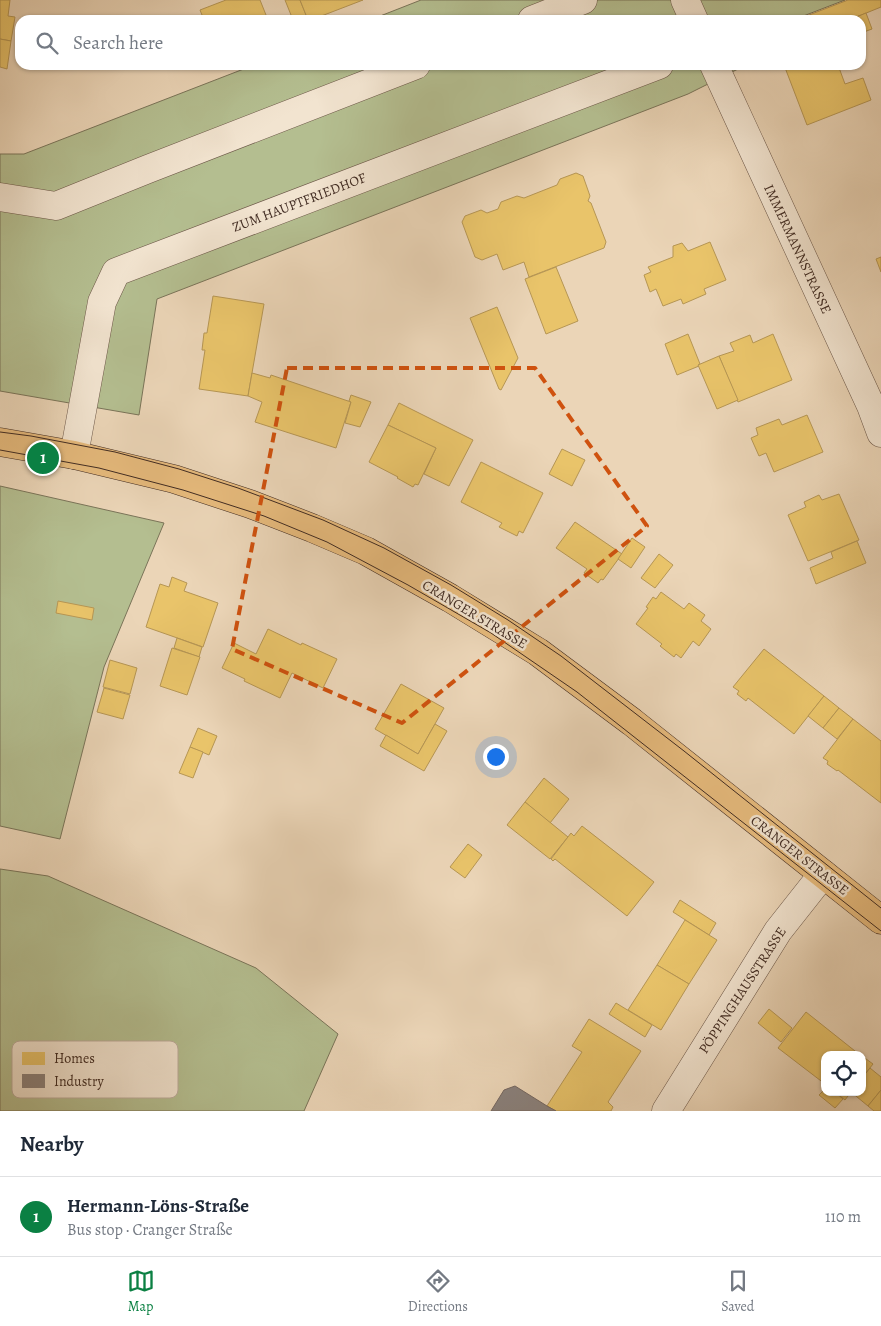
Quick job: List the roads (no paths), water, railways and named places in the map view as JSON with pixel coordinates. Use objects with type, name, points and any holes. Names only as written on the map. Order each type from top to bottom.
[{"type":"main road","name":"CRANGER STRASSE","points":[[0,442],[74,455],[174,479],[250,504],[312,528],[366,552],[450,598],[538,652],[632,722],[881,920]]},
{"type":"street","points":[[545,15],[583,0]]},
{"type":"street","points":[[685,0],[692,15]]},
{"type":"street","points":[[0,197],[56,206],[403,70]]},
{"type":"street","name":"ZUM HAUPTFRIEDHOF","points":[[74,455],[102,302],[116,272],[646,70]]},
{"type":"street","name":"IMMERMANNSTRASSE","points":[[716,70],[871,406],[881,433]]},
{"type":"street","name":"PÖPPINGHAUSSTRASSE","points":[[666,1111],[778,931],[823,874]]},
{"type":"tram line","points":[[0,432],[115,452],[179,469],[238,488],[323,520],[384,548],[451,585],[508,620],[561,656],[881,908]]},
{"type":"tram line","points":[[0,450],[99,468],[183,490],[264,516],[327,542],[408,585],[491,633],[577,692],[881,931]]},
{"type":"place","name":"Hermann-Löns-Straße","points":[[43,458]]}]
